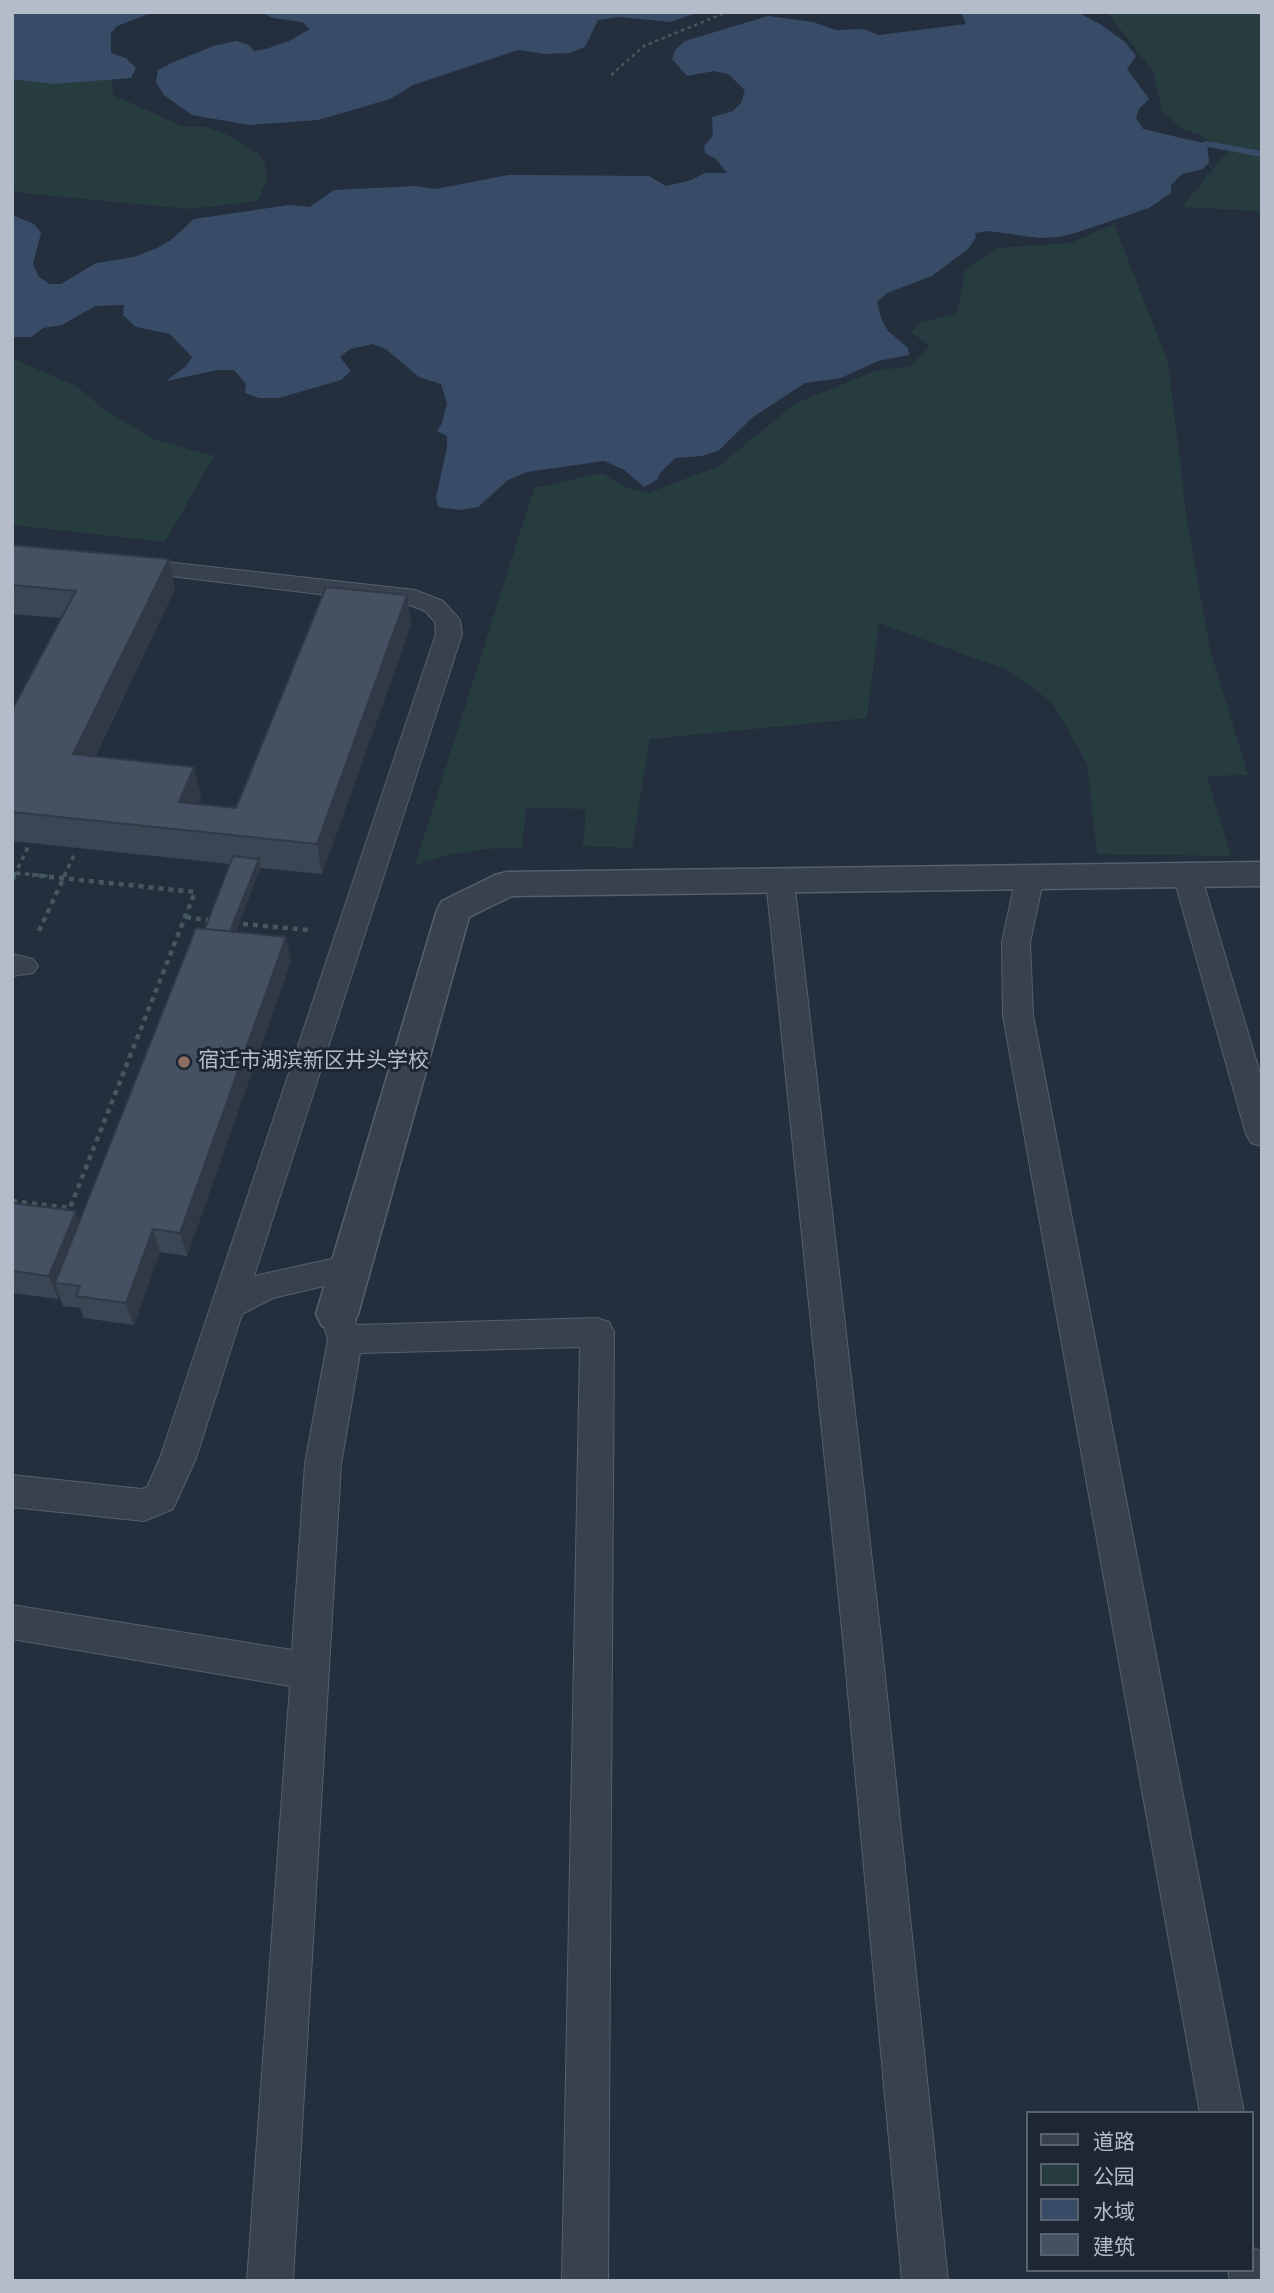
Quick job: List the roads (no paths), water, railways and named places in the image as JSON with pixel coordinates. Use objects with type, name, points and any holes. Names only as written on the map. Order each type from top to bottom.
[{"type":"street","points":[[341,1326],[350,1268],[454,910],[507,884],[1262,874]]},
{"type":"lane","points":[[12,1491],[144,1505],[160,1498],[178,1458],[449,634],[447,620],[434,606],[415,598],[109,562]]},
{"type":"lane","points":[[1187,875],[1262,1133]]},
{"type":"lane","points":[[1030,877],[1016,942],[1018,1016],[1222,2111]]},
{"type":"lane","points":[[780,880],[860,1626],[925,2281]]},
{"type":"lane","points":[[228,1306],[266,1286],[350,1268]]},
{"type":"lane","points":[[270,2281],[323,1464],[341,1326],[597,1332],[585,2281]]},
{"type":"lane","points":[[12,1622],[309,1671]]},
{"type":"water","points":[[12,12],[154,12],[117,26],[111,33],[111,53],[126,58],[136,68],[131,78],[54,84],[12,79]]},
{"type":"water","points":[[260,12],[700,12],[670,22],[620,17],[598,20],[585,47],[569,53],[546,54],[518,50],[413,85],[390,99],[318,120],[249,125],[192,115],[164,95],[156,82],[158,70],[174,62],[213,46],[236,41],[249,45],[254,51],[266,49],[289,41],[310,29],[302,22],[273,18]]},
{"type":"water","points":[[961,12],[1077,12],[1100,24],[1125,42],[1136,56],[1127,69],[1149,99],[1139,109],[1136,118],[1143,129],[1207,144],[1209,162],[1203,169],[1182,174],[1171,185],[1171,193],[1149,208],[1075,233],[1039,238],[989,231],[975,233],[976,237],[969,248],[932,276],[887,293],[877,302],[888,331],[908,348],[909,355],[878,361],[841,378],[805,383],[753,417],[718,451],[702,456],[675,458],[660,473],[657,480],[644,487],[623,469],[604,461],[527,472],[508,480],[478,507],[460,510],[438,507],[436,498],[447,447],[447,436],[437,431],[447,403],[441,384],[419,377],[387,350],[373,344],[350,349],[340,357],[351,371],[341,380],[279,398],[259,398],[245,393],[246,384],[234,370],[217,370],[166,381],[186,366],[192,357],[170,334],[136,327],[123,315],[124,305],[95,306],[62,325],[43,328],[31,337],[12,337],[12,215],[34,224],[41,233],[33,264],[39,277],[50,284],[61,284],[96,263],[134,257],[157,248],[170,241],[194,219],[289,205],[310,207],[334,190],[415,186],[435,189],[509,175],[649,176],[666,186],[689,181],[705,173],[727,173],[716,159],[705,153],[704,146],[713,136],[712,117],[733,111],[741,103],[745,90],[728,74],[714,71],[687,76],[672,59],[676,49],[685,41],[768,16],[813,22],[836,30],[863,29],[879,35],[966,24]]},
{"type":"waterway","points":[[1207,144],[1262,154]]},
{"type":"place","name":"宿迁市湖滨新区井头学校","points":[[184,1062]]}]
